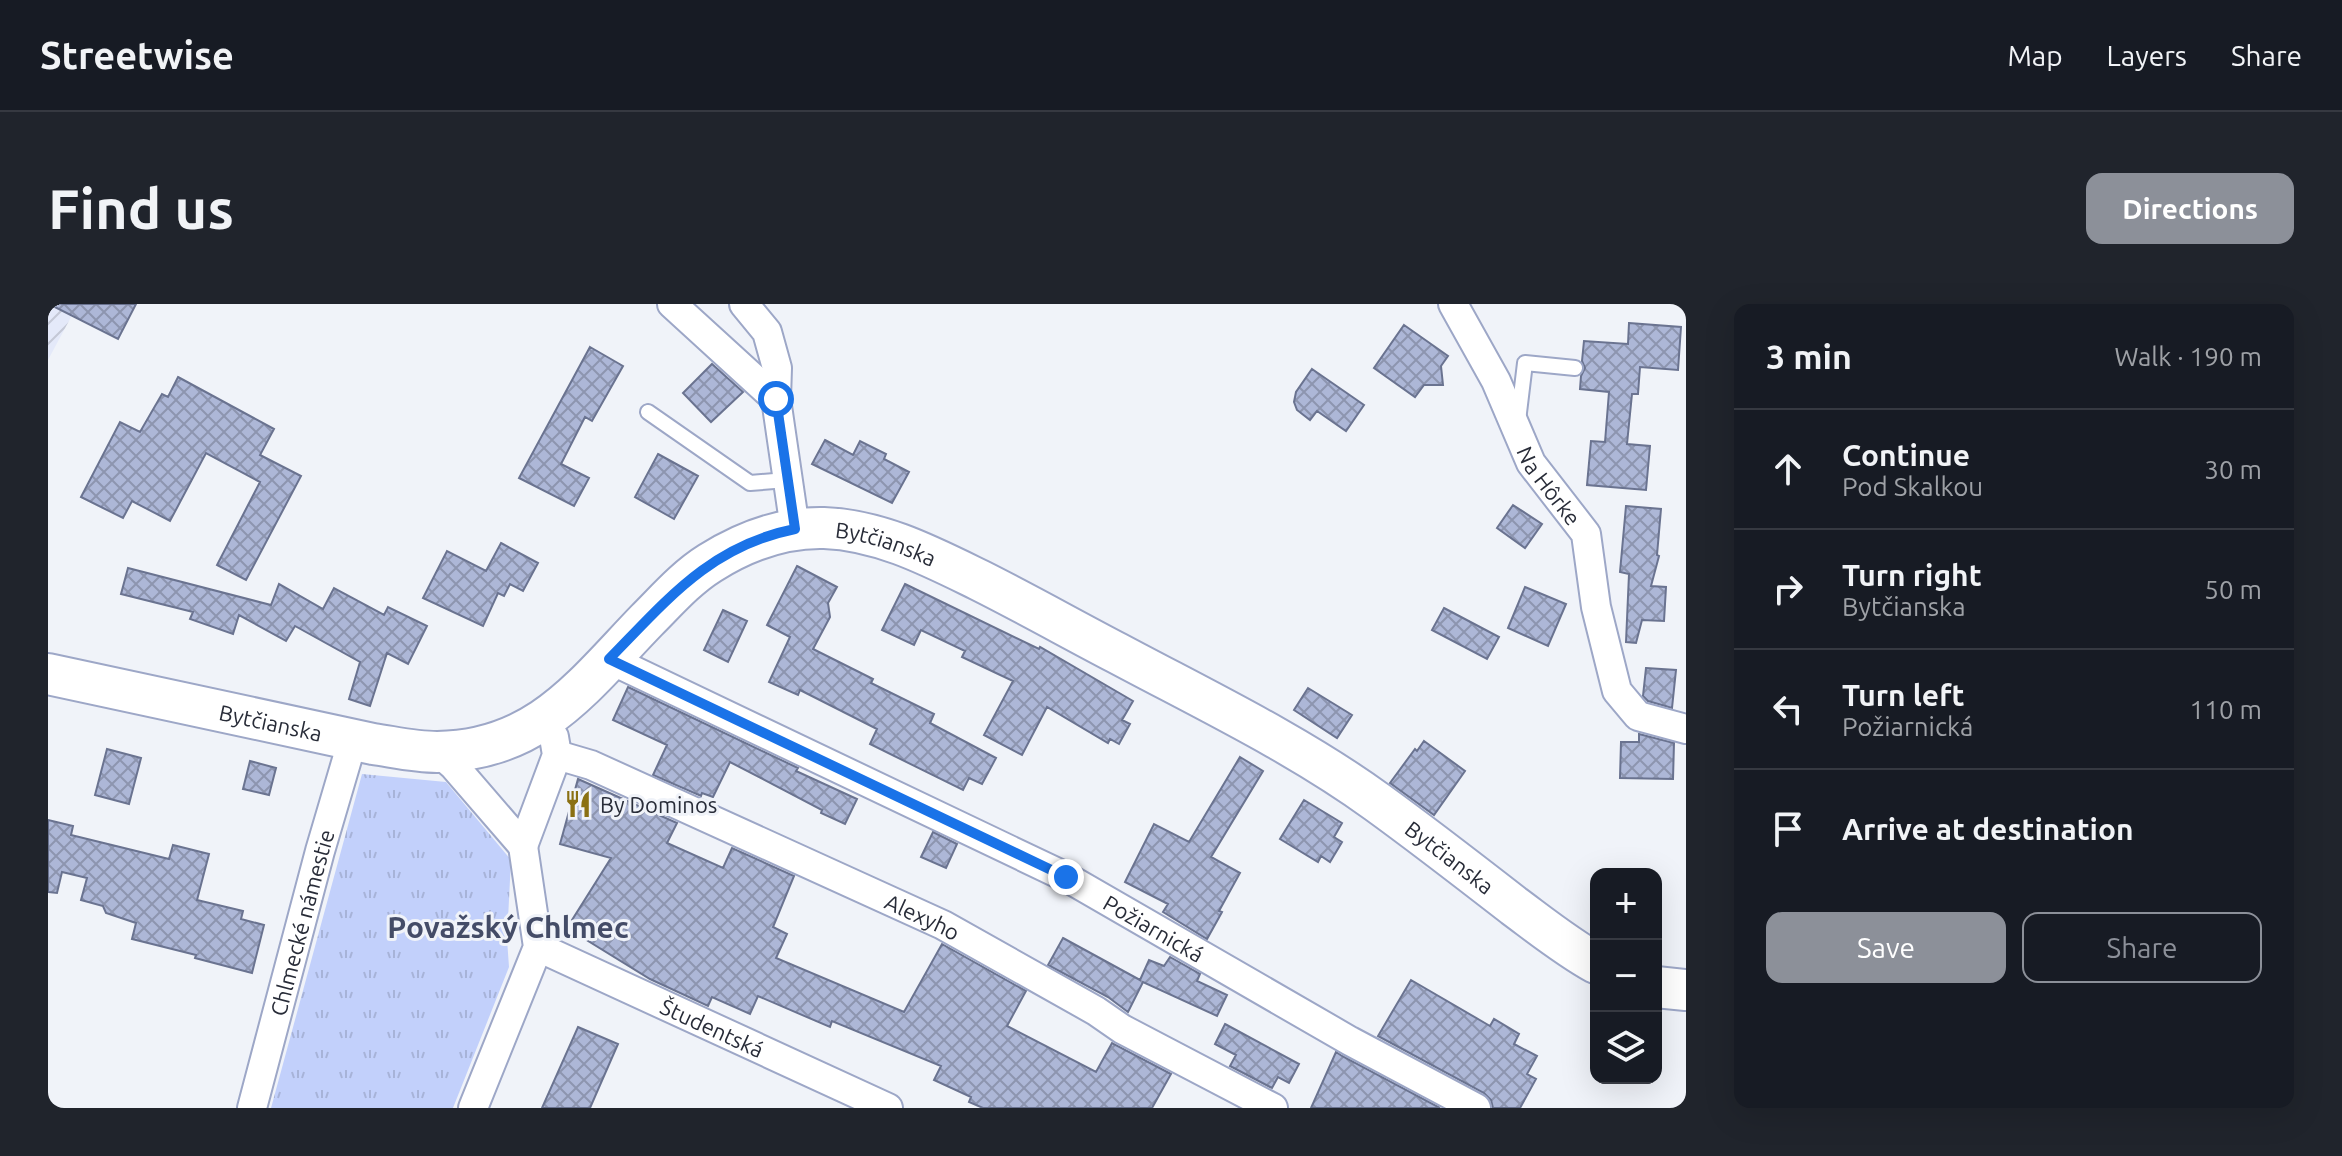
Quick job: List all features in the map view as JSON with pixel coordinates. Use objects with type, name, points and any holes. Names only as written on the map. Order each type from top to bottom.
[{"type":"main road","name":"Bytčianska","points":[[48,674],[417,751],[472,749],[499,744],[551,715],[581,689],[683,584],[708,564],[770,534],[795,529],[826,528],[867,534],[920,551],[1005,593],[1318,764],[1375,800],[1554,936],[1590,959]]},
{"type":"main road","points":[[1662,988],[1686,990]]},
{"type":"street","points":[[672,304],[776,399]]},
{"type":"street","points":[[744,304],[767,332],[777,368],[776,399],[795,529]]},
{"type":"street","name":"Na Hôrke","points":[[1453,304],[1496,381],[1531,463],[1586,534],[1596,607],[1617,691],[1638,716],[1686,729]]},
{"type":"street","name":"Požiarnická","points":[[609,659],[1066,877],[1350,1041],[1476,1108]]},
{"type":"street","points":[[473,1108],[538,947],[523,846],[557,755],[551,715]]},
{"type":"street","name":"Chlmecké námestie","points":[[252,1108],[353,739]]},
{"type":"street","points":[[438,752],[454,766],[523,846]]},
{"type":"street","name":"Alexyho","points":[[557,755],[591,765],[943,925],[1096,1011],[1122,1029],[1273,1108]]},
{"type":"street","name":"Študentská","points":[[538,947],[888,1108]]},
{"type":"lane","points":[[1517,429],[1525,363],[1575,368]]},
{"type":"lane","points":[[648,412],[750,483],[787,480]]},
{"type":"shaded area","points":[[48,304],[78,304],[48,360]]},
{"type":"green space","points":[[362,774],[446,782],[511,860],[507,939],[509,967],[453,1108],[271,1108]]},
{"type":"building","points":[[49,304],[136,304],[118,339]]},
{"type":"building","points":[[1629,323],[1681,327],[1678,370],[1640,367],[1638,394],[1632,394],[1627,444],[1650,446],[1646,490],[1587,485],[1591,441],[1605,442],[1609,392],[1580,389],[1585,368],[1582,361],[1584,341],[1628,344]]},
{"type":"building","points":[[1404,325],[1448,356],[1441,366],[1443,385],[1424,385],[1415,397],[1374,368]]},
{"type":"building","points":[[590,347],[623,366],[592,421],[585,417],[561,464],[589,478],[574,506],[519,478]]},
{"type":"building","points":[[712,364],[743,392],[711,422],[683,393]]},
{"type":"building","points":[[1312,369],[1364,405],[1346,431],[1317,411],[1310,420],[1297,410],[1294,402],[1296,392]]},
{"type":"building","points":[[178,377],[274,429],[260,455],[301,476],[246,580],[217,565],[260,482],[206,453],[170,521],[132,501],[123,518],[81,497],[120,422],[140,432],[162,394],[168,397]]},
{"type":"building","points":[[825,440],[853,455],[860,441],[886,454],[884,459],[909,472],[892,503],[812,464]]},
{"type":"building","points":[[658,454],[698,476],[674,519],[635,497]]},
{"type":"building","points":[[1513,505],[1542,524],[1525,548],[1497,528]]},
{"type":"building","points":[[1626,506],[1661,509],[1659,556],[1651,586],[1666,587],[1664,621],[1642,620],[1636,643],[1626,642],[1629,574],[1620,572]]},
{"type":"building","points":[[501,543],[538,563],[523,591],[510,584],[504,596],[498,593],[483,626],[423,598],[447,551],[486,571]]},
{"type":"building","points":[[797,566],[837,587],[828,603],[830,617],[813,649],[873,679],[871,683],[934,714],[930,723],[996,758],[982,784],[969,778],[963,790],[870,744],[877,729],[800,690],[798,695],[769,682],[790,637],[767,625]]},
{"type":"building","points":[[128,568],[271,605],[279,584],[323,609],[334,588],[384,615],[388,607],[427,626],[408,664],[387,653],[370,706],[349,699],[360,662],[295,626],[286,641],[239,615],[233,634],[190,619],[193,612],[121,594]]},
{"type":"building","points":[[905,584],[1040,647],[1133,701],[1122,720],[1130,724],[1119,744],[1110,739],[1108,743],[1047,707],[1022,755],[984,735],[1013,681],[962,657],[965,651],[921,630],[914,645],[882,630]]},
{"type":"building","points":[[1525,587],[1566,604],[1548,646],[1508,628]]},
{"type":"building","points":[[1444,608],[1499,637],[1487,659],[1432,630]]},
{"type":"building","points":[[723,610],[747,621],[728,662],[704,650]]},
{"type":"building","points":[[1646,668],[1676,670],[1672,708],[1648,701],[1643,696]]},
{"type":"building","points":[[628,687],[857,799],[845,824],[730,762],[713,797],[702,793],[701,796],[653,775],[667,745],[613,720]]},
{"type":"building","points":[[1308,688],[1352,715],[1337,738],[1294,710]]},
{"type":"building","points":[[1639,734],[1674,743],[1673,779],[1620,778],[1621,742],[1639,742]]},
{"type":"building","points":[[1424,741],[1465,771],[1434,815],[1390,783]]},
{"type":"building","points":[[107,749],[141,758],[129,804],[95,795]]},
{"type":"building","points":[[1240,757],[1263,771],[1211,857],[1240,873],[1207,939],[1163,912],[1168,904],[1125,882],[1154,824],[1189,842]]},
{"type":"building","points":[[250,761],[276,768],[269,795],[243,789]]},
{"type":"building","points":[[578,779],[677,823],[667,843],[723,868],[732,848],[794,876],[773,927],[787,934],[776,958],[904,1012],[942,944],[1026,991],[1007,1026],[1096,1072],[1112,1043],[1171,1074],[1152,1108],[983,1108],[969,1102],[971,1097],[934,1080],[941,1066],[832,1021],[830,1027],[758,996],[750,1014],[712,997],[708,1006],[650,979],[567,928],[611,858],[560,844]]},
{"type":"building","points":[[1304,800],[1342,823],[1334,837],[1342,842],[1330,862],[1321,856],[1318,862],[1280,839]]},
{"type":"building","points":[[48,820],[73,826],[71,835],[169,859],[173,845],[209,854],[197,900],[243,911],[241,919],[264,925],[252,973],[132,939],[136,923],[106,913],[103,906],[81,900],[87,878],[62,872],[57,893],[48,892]]},
{"type":"building","points":[[933,832],[957,844],[946,868],[921,857]]},
{"type":"building","points":[[1063,938],[1140,980],[1149,960],[1164,966],[1170,957],[1200,974],[1197,981],[1227,995],[1217,1016],[1143,982],[1128,1012],[1108,997],[1048,965]]},
{"type":"building","points":[[1411,980],[1490,1026],[1494,1019],[1519,1034],[1514,1044],[1537,1056],[1527,1074],[1536,1079],[1520,1108],[1493,1108],[1491,1100],[1484,1093],[1378,1036]]},
{"type":"building","points":[[1225,1024],[1299,1064],[1289,1083],[1278,1077],[1272,1088],[1230,1066],[1236,1055],[1215,1044]]},
{"type":"building","points":[[578,1027],[618,1044],[590,1108],[542,1108]]},
{"type":"building","points":[[1336,1052],[1342,1056],[1440,1108],[1311,1108]]},
{"type":"place","name":"By Dominos","points":[[578,804]]},
{"type":"district","name":"Považský Chlmec","points":[[508,927]]},
{"type":"route","points":[[776,399],[795,529],[770,534],[708,564],[683,584],[609,659],[1066,877]]}]
